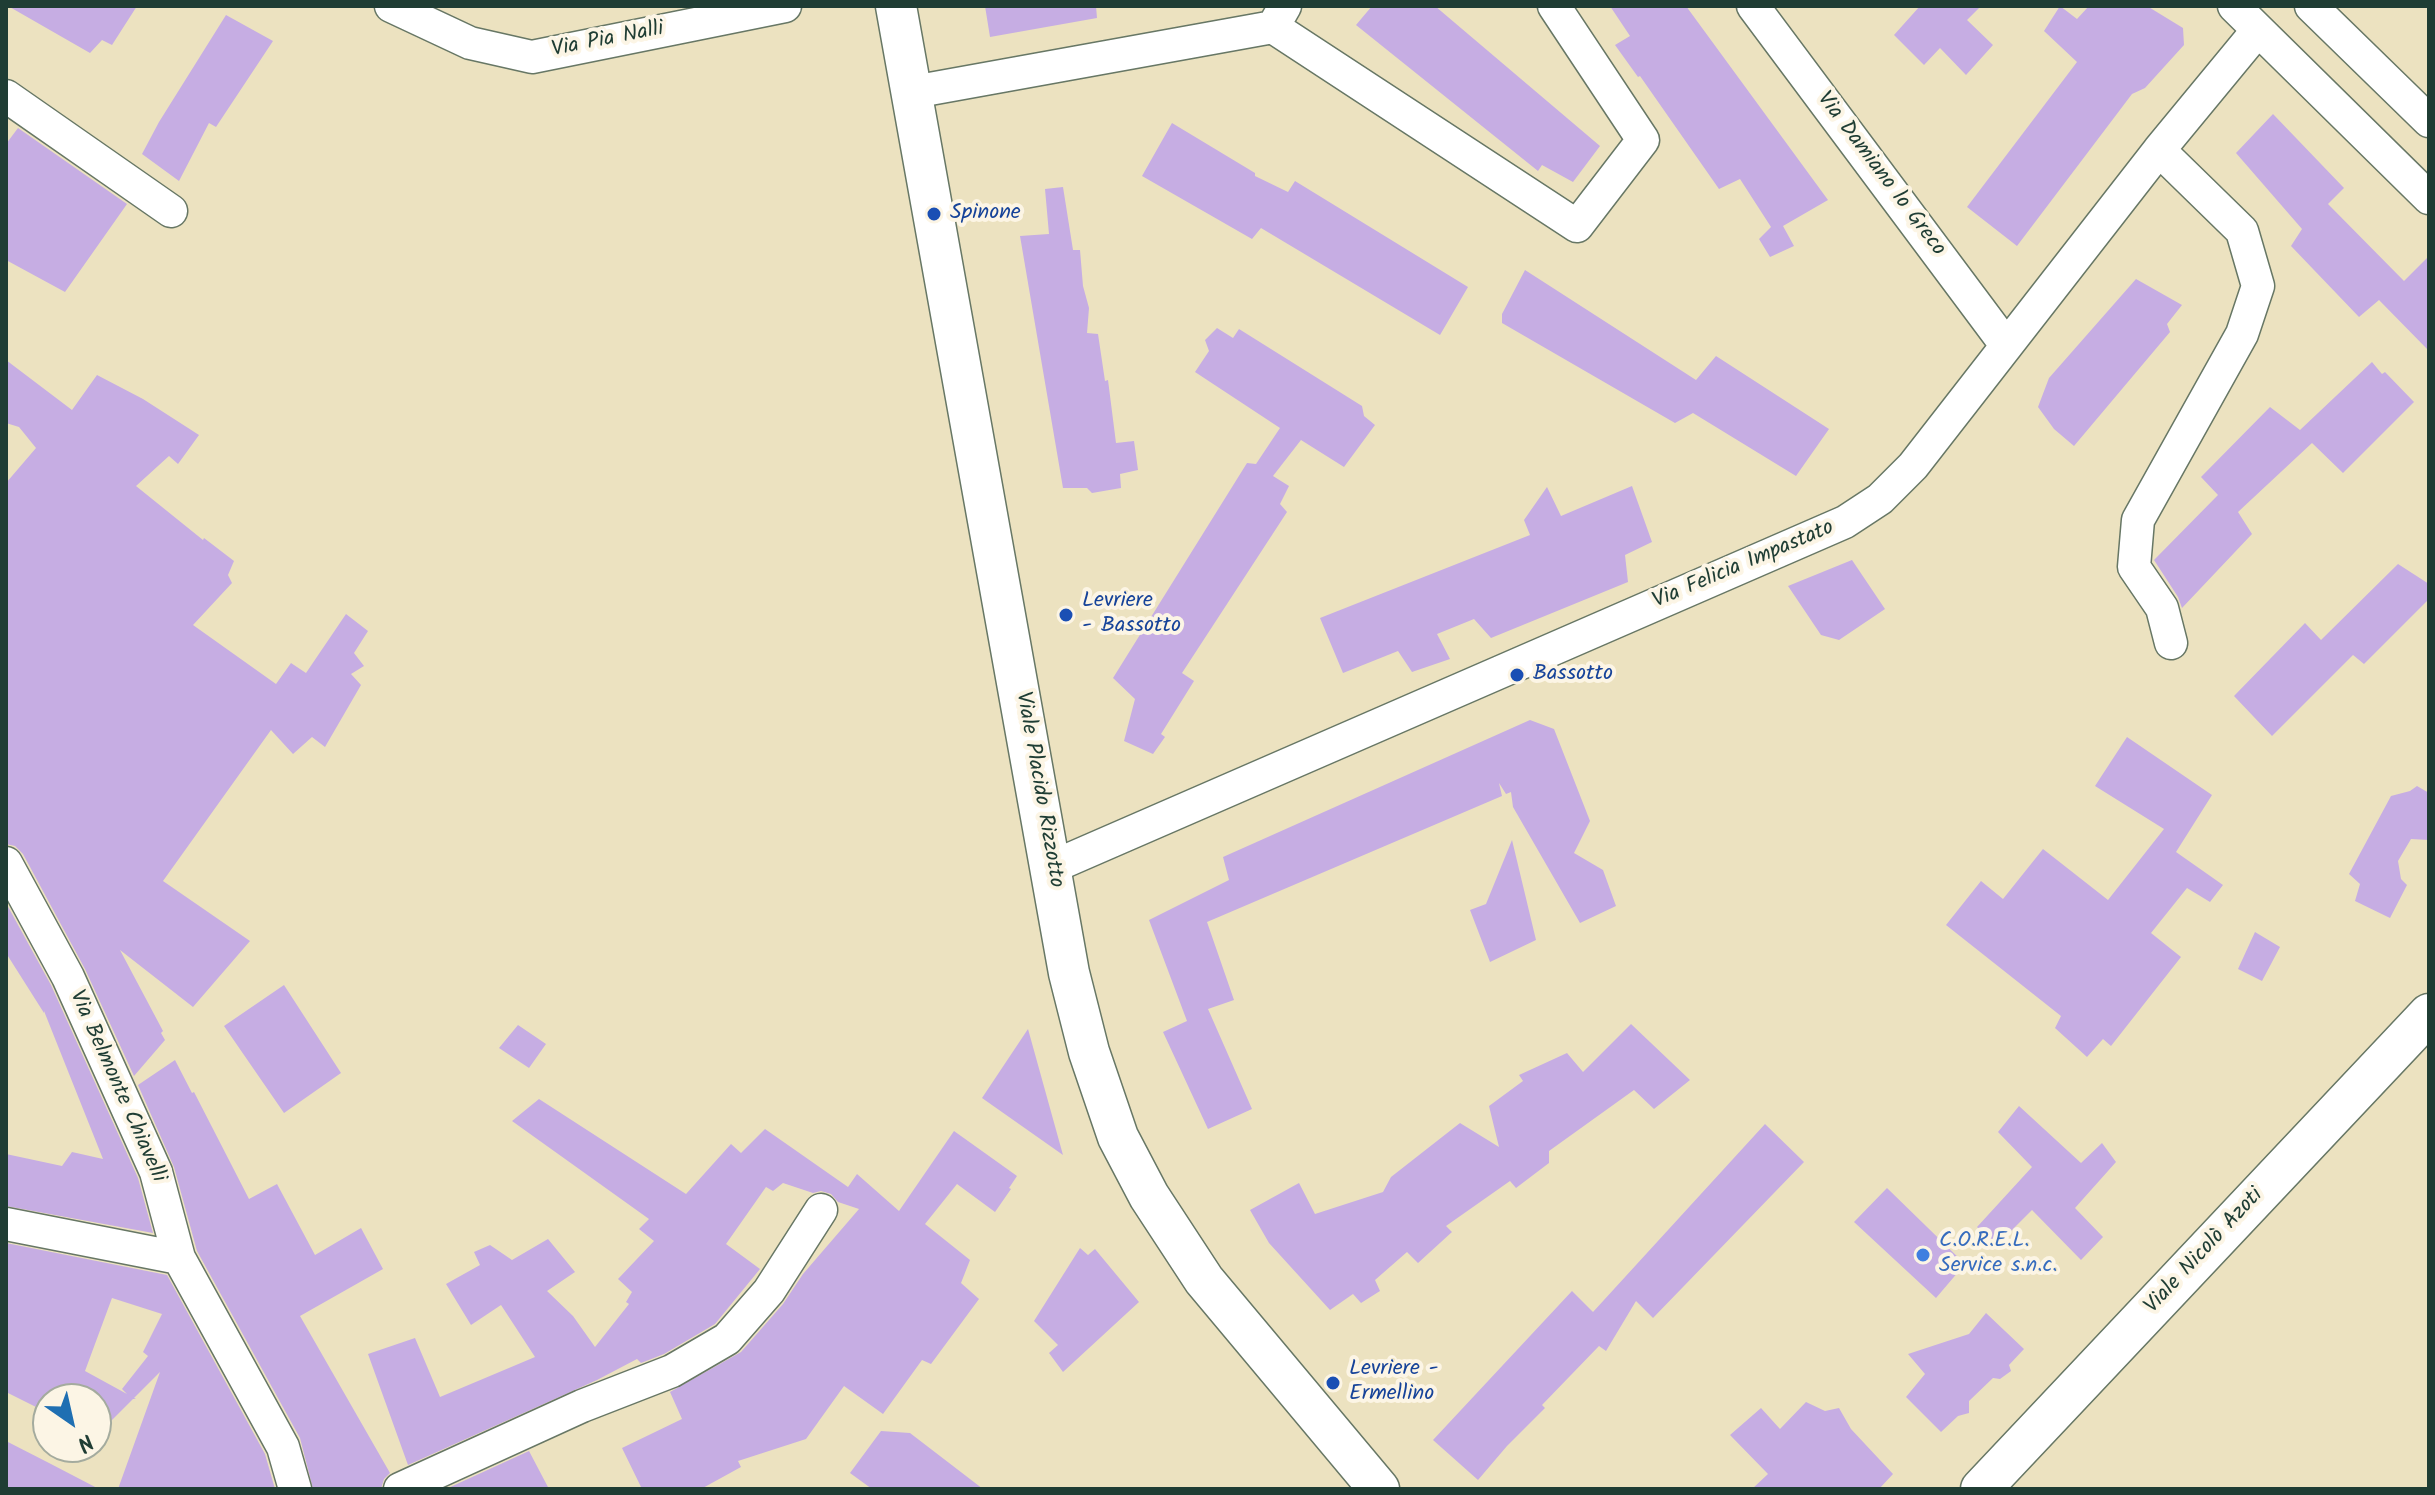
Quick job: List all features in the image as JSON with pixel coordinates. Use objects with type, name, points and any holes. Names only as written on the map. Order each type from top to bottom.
[{"type":"street","name":"Via Pia Nalli","points":[[391,6],[470,43],[532,57],[785,6]]},
{"type":"street","name":"Viale Placido Rizzotto","points":[[896,6],[1069,973],[1089,1052],[1118,1137],[1149,1196],[1204,1280],[1379,1489]]},
{"type":"street","points":[[913,92],[1279,16],[1577,226],[1643,140],[1554,6]]},
{"type":"street","name":"Via Damiano lo Greco","points":[[1753,6],[2006,345]]},
{"type":"street","points":[[2234,6],[2429,198]]},
{"type":"street","points":[[2311,6],[2429,121]]},
{"type":"street","name":"Via Felicia Impastato","points":[[1052,867],[1845,522],[1880,499],[1913,466],[2159,150],[2258,30]]},
{"type":"street","points":[[6,96],[171,211]]},
{"type":"street","points":[[2159,150],[2242,231],[2258,286],[2242,334],[2138,520],[2134,567],[2162,608],[2171,643]]},
{"type":"street","name":"Via Belmonte Chiavelli","points":[[6,863],[68,977],[156,1172],[179,1258],[283,1447],[295,1489]]},
{"type":"street","name":"Viale Nicolò Azoti","points":[[1981,1489],[2429,1014]]},
{"type":"street","points":[[400,1489],[582,1406],[672,1371],[727,1339],[769,1291],[821,1210]]},
{"type":"street","points":[[6,1224],[179,1258]]},
{"type":"building","points":[[8,6],[137,6],[112,45],[102,40],[90,53]]},
{"type":"building","points":[[985,6],[1096,6],[1097,18],[990,37]]},
{"type":"building","points":[[1372,6],[1435,6],[1600,146],[1573,182],[1542,165],[1538,171],[1356,25]]},
{"type":"building","points":[[1610,6],[1686,6],[1828,200],[1783,226],[1794,246],[1770,257],[1759,239],[1771,227],[1740,179],[1719,189],[1615,45],[1630,36]]},
{"type":"building","points":[[1920,6],[1981,6],[1967,20],[1993,45],[1966,75],[1940,48],[1924,65],[1894,35]]},
{"type":"building","points":[[2060,6],[2077,19],[2089,6],[2147,6],[2183,28],[2184,45],[2145,88],[2132,94],[2017,246],[1967,207],[2077,62],[2044,31]]},
{"type":"building","points":[[226,15],[273,41],[216,127],[209,123],[179,181],[142,154]]},
{"type":"building","points":[[2273,114],[2344,188],[2328,204],[2404,281],[2429,256],[2429,351],[2379,300],[2359,317],[2291,246],[2302,229],[2236,153]]},
{"type":"building","points":[[1172,123],[1255,173],[1255,176],[1288,192],[1295,181],[1468,287],[1440,335],[1261,228],[1252,239],[1142,176]]},
{"type":"building","points":[[18,128],[127,204],[65,292],[6,260],[6,144]]},
{"type":"building","points":[[1063,187],[1073,250],[1080,250],[1083,286],[1089,308],[1087,333],[1098,334],[1116,443],[1134,441],[1138,470],[1120,474],[1121,488],[1092,493],[1087,488],[1063,488],[1020,236],[1049,234],[1045,189]]},
{"type":"building","points":[[1525,270],[1696,380],[1716,356],[1829,429],[1796,476],[1693,413],[1675,423],[1502,323],[1502,314]]},
{"type":"building","points":[[2136,279],[2182,305],[2167,324],[2170,332],[2074,446],[2054,429],[2038,407],[2049,378]]},
{"type":"building","points":[[1217,328],[1233,338],[1239,329],[1362,406],[1364,416],[1375,425],[1344,467],[1301,440],[1273,476],[1289,486],[1280,504],[1287,512],[1182,673],[1194,681],[1161,734],[1165,737],[1153,754],[1124,741],[1135,699],[1113,678],[1247,463],[1256,464],[1280,428],[1195,372],[1209,351],[1205,340]]},
{"type":"building","points":[[6,360],[72,410],[97,375],[143,399],[199,435],[178,464],[169,456],[136,486],[234,561],[228,575],[232,583],[193,625],[276,684],[291,663],[306,673],[346,614],[368,631],[354,653],[364,666],[351,674],[361,685],[325,747],[312,737],[293,754],[271,730],[163,881],[250,941],[193,1007],[120,950],[165,1040],[134,1076],[85,969],[23,854],[15,846],[6,844],[6,483],[36,448],[19,427],[6,423]]},
{"type":"building","points":[[2372,362],[2414,402],[2343,473],[2312,443],[2238,512],[2252,534],[2182,608],[2154,560],[2218,495],[2201,477],[2270,407],[2300,430]]},
{"type":"building","points":[[1632,486],[1652,542],[1625,555],[1628,582],[1491,638],[1474,619],[1437,634],[1450,659],[1412,672],[1398,651],[1343,673],[1320,618],[1530,535],[1524,520],[1547,487],[1561,516]]},
{"type":"building","points":[[1852,560],[1885,609],[1839,640],[1821,635],[1788,586]]},
{"type":"building","points":[[2398,564],[2429,584],[2429,599],[2364,664],[2353,655],[2272,736],[2234,696],[2305,623],[2321,640]]},
{"type":"building","points":[[1530,720],[1554,729],[1590,821],[1574,853],[1603,870],[1616,906],[1580,923],[1513,807],[1511,792],[1506,794],[1499,783],[1502,796],[1207,922],[1234,1000],[1208,1009],[1252,1109],[1208,1129],[1163,1032],[1187,1021],[1149,920],[1229,880],[1223,857]]},
{"type":"building","points":[[2127,737],[2212,795],[2176,852],[2223,885],[2210,902],[2187,888],[2151,933],[2181,957],[2111,1046],[2103,1039],[2087,1057],[2055,1028],[2061,1016],[1946,925],[1981,881],[2003,899],[2043,849],[2108,900],[2164,829],[2095,786]]},
{"type":"building","points":[[2417,786],[2429,793],[2429,840],[2411,839],[2398,861],[2401,879],[2407,885],[2390,918],[2355,901],[2360,884],[2349,874],[2391,796]]},
{"type":"building","points":[[1512,840],[1536,940],[1490,962],[1470,910],[1486,904]]},
{"type":"building","points":[[6,903],[51,985],[138,1178],[153,1233],[6,1206],[6,1154],[62,1166],[72,1152],[103,1159],[44,1011],[6,953]]},
{"type":"building","points":[[2255,932],[2280,947],[2262,981],[2238,969]]},
{"type":"building","points":[[284,985],[341,1073],[284,1113],[224,1026]]},
{"type":"building","points":[[1631,1024],[1690,1080],[1654,1109],[1634,1090],[1549,1151],[1549,1163],[1516,1188],[1510,1181],[1446,1226],[1452,1232],[1418,1263],[1407,1252],[1375,1280],[1380,1291],[1361,1303],[1353,1294],[1330,1310],[1269,1243],[1250,1210],[1299,1183],[1315,1214],[1383,1192],[1391,1177],[1460,1123],[1499,1147],[1489,1106],[1523,1081],[1519,1075],[1567,1053],[1583,1072]]},
{"type":"building","points":[[518,1025],[546,1044],[529,1068],[499,1048]]},
{"type":"building","points":[[1028,1029],[1063,1155],[982,1098]]},
{"type":"building","points":[[175,1060],[249,1199],[277,1184],[315,1255],[361,1228],[383,1269],[300,1316],[390,1473],[381,1489],[313,1489],[300,1438],[197,1251],[174,1167],[138,1085]]},
{"type":"building","points":[[539,1099],[686,1194],[731,1144],[741,1153],[765,1129],[848,1187],[857,1174],[899,1211],[954,1131],[1017,1176],[995,1212],[957,1184],[925,1224],[970,1260],[961,1283],[979,1299],[931,1364],[922,1360],[883,1414],[844,1386],[806,1439],[738,1461],[741,1467],[701,1489],[642,1489],[622,1448],[682,1419],[670,1392],[741,1352],[859,1209],[838,1202],[831,1194],[821,1191],[813,1193],[783,1183],[773,1191],[766,1187],[726,1244],[760,1269],[715,1324],[664,1354],[641,1363],[637,1359],[408,1465],[368,1354],[415,1338],[440,1397],[535,1357],[501,1305],[471,1325],[446,1284],[480,1265],[474,1252],[490,1245],[512,1260],[548,1239],[575,1272],[547,1291],[573,1316],[595,1347],[629,1304],[626,1302],[632,1292],[618,1279],[654,1241],[639,1229],[649,1219],[512,1121]]},
{"type":"building","points":[[2019,1106],[2081,1163],[2102,1143],[2116,1162],[2075,1208],[2103,1237],[2081,1260],[2032,1210],[1996,1246],[1977,1227],[2032,1167],[1998,1132]]},
{"type":"building","points":[[1765,1124],[1804,1162],[1653,1318],[1636,1301],[1606,1351],[1599,1346],[1542,1405],[1545,1408],[1478,1480],[1433,1440],[1572,1291],[1593,1312]]},
{"type":"building","points":[[1887,1188],[1965,1264],[1936,1298],[1854,1222]]},
{"type":"building","points":[[6,1243],[167,1275],[265,1454],[275,1489],[118,1489],[160,1372],[112,1420],[112,1386],[127,1394],[122,1389],[148,1356],[143,1352],[162,1314],[112,1298],[85,1371],[107,1383],[32,1383],[32,1405],[6,1392]]},
{"type":"building","points":[[1080,1248],[1088,1255],[1095,1249],[1139,1302],[1063,1372],[1049,1353],[1058,1345],[1034,1321]]},
{"type":"building","points":[[1986,1313],[2024,1349],[2009,1365],[2011,1371],[2000,1379],[1993,1378],[1969,1401],[1969,1413],[1958,1416],[1941,1432],[1906,1397],[1925,1374],[1908,1354],[1969,1334]]},
{"type":"building","points":[[1806,1402],[1825,1411],[1839,1408],[1851,1429],[1893,1474],[1879,1489],[1752,1489],[1768,1474],[1730,1435],[1761,1408],[1780,1429]]},
{"type":"building","points":[[881,1431],[910,1433],[983,1489],[872,1489],[850,1473]]},
{"type":"building","points":[[6,1441],[32,1454],[32,1463],[49,1463],[99,1489],[6,1489]]},
{"type":"building","points":[[529,1451],[549,1489],[446,1489]]},
{"type":"place","name":"Spinone","points":[[934,214]]},
{"type":"place","name":"Levriere - Bassotto","points":[[1066,615]]},
{"type":"place","name":"Bassotto","points":[[1517,675]]},
{"type":"place","name":"C.O.R.E.L. Service s.n.c.","points":[[1923,1255]]},
{"type":"place","name":"Levriere - Ermellino","points":[[1333,1383]]}]
